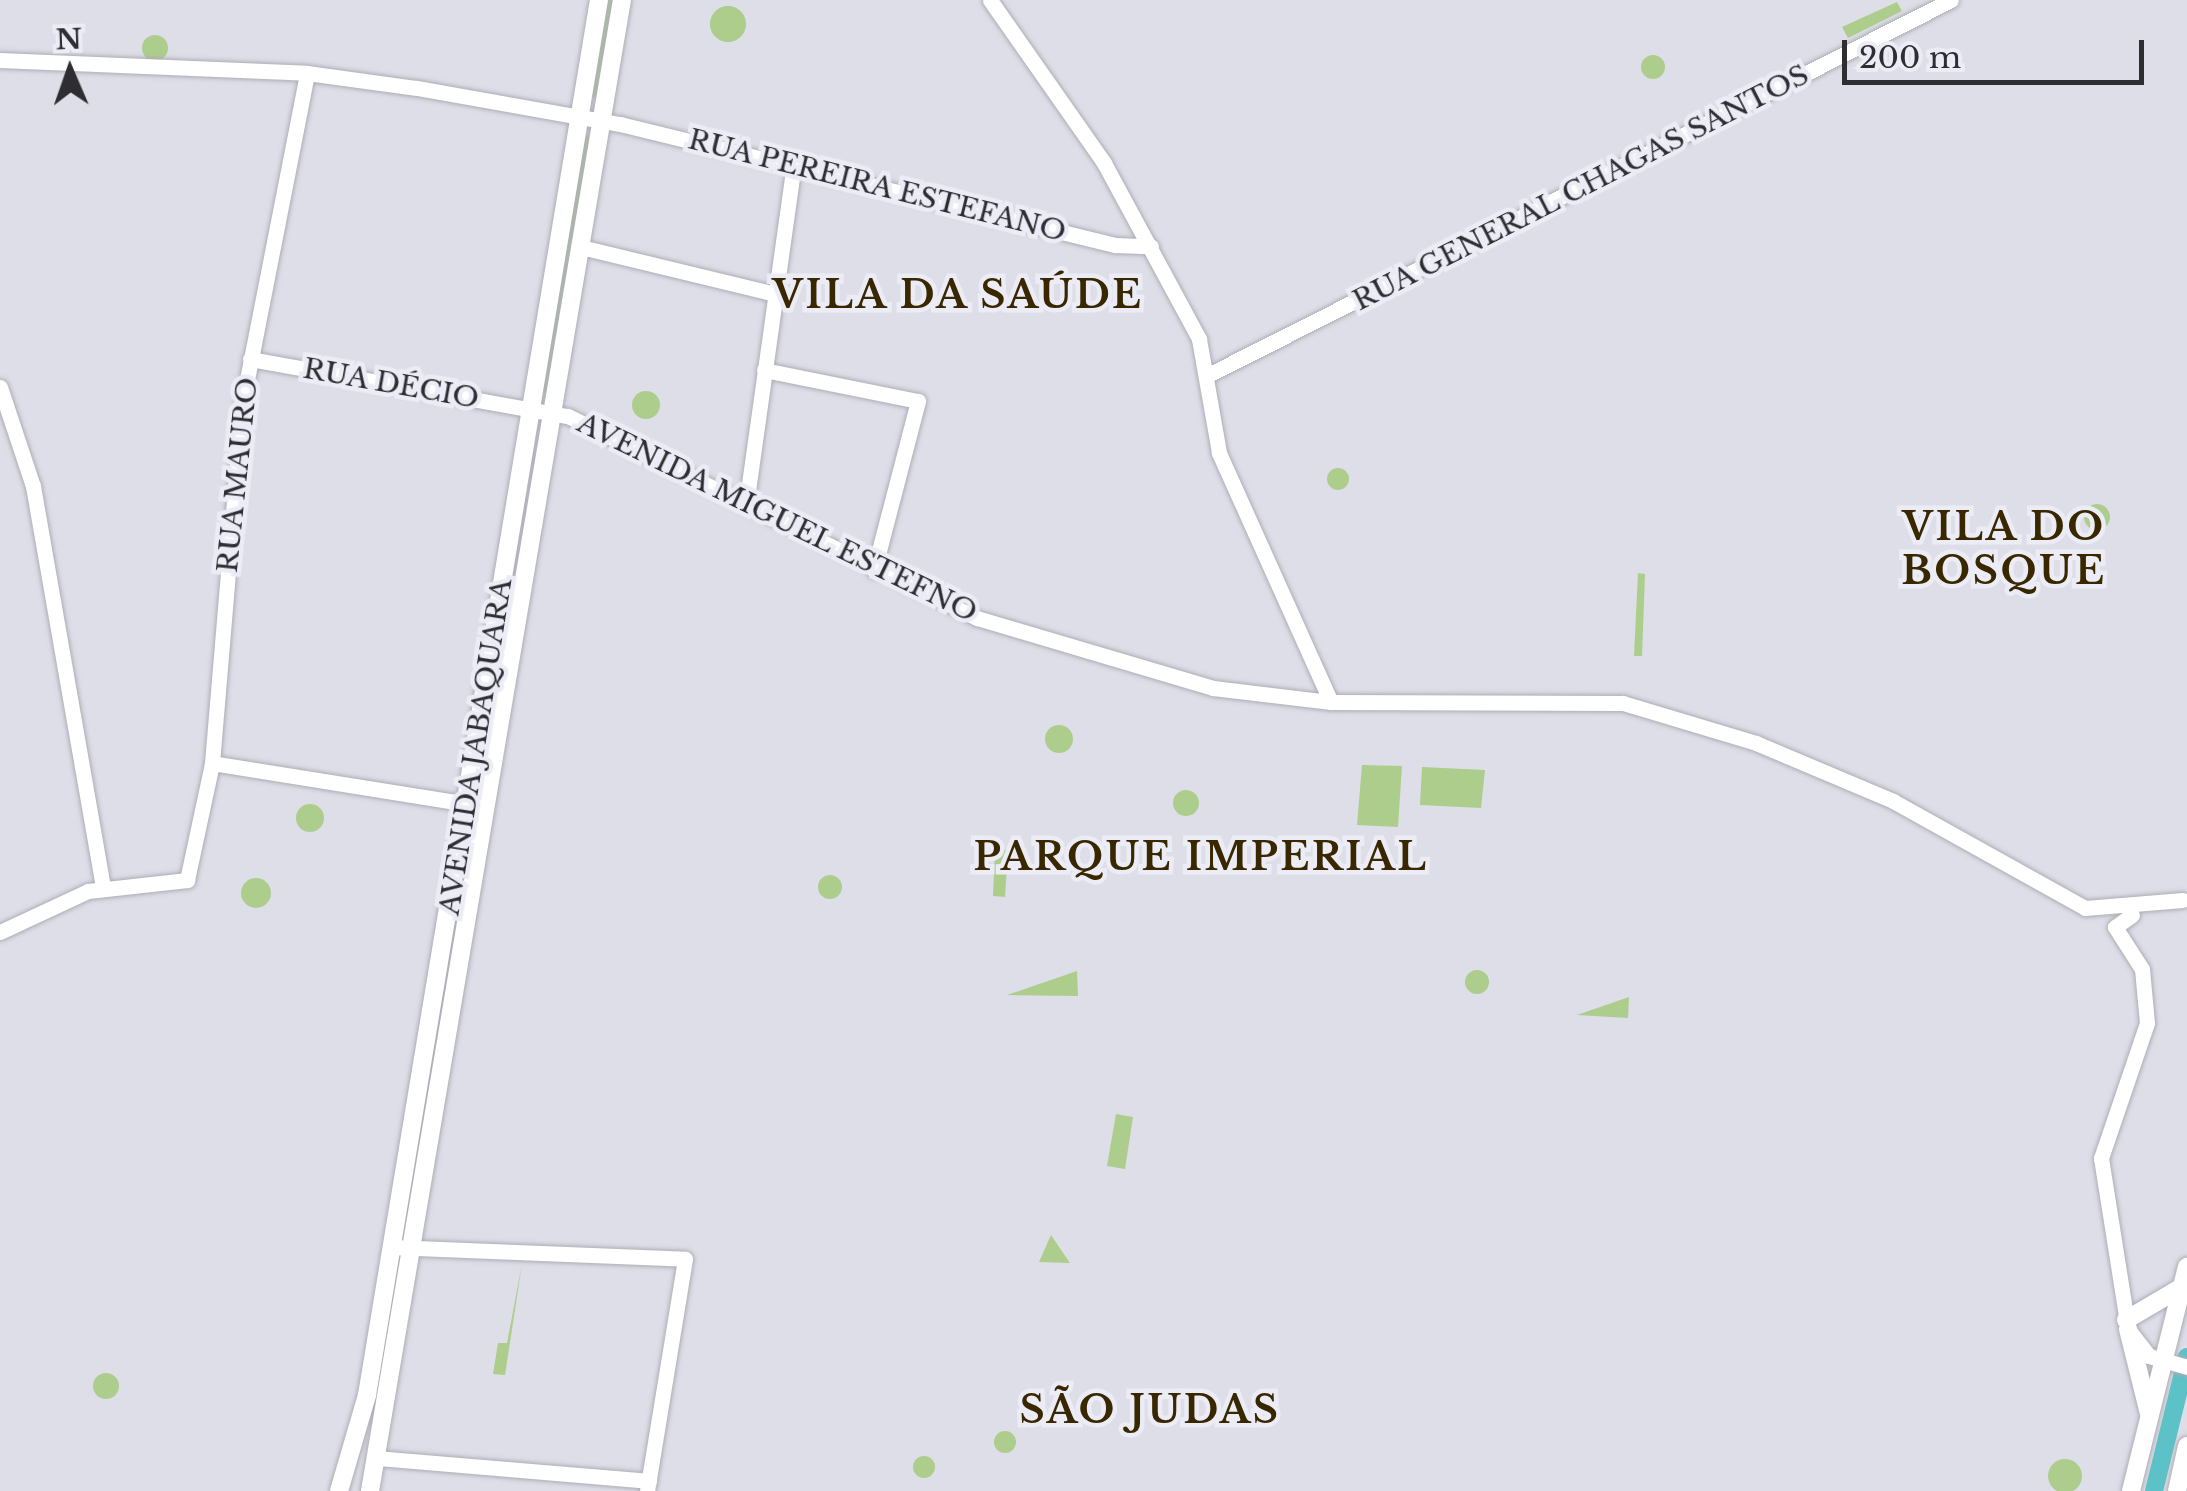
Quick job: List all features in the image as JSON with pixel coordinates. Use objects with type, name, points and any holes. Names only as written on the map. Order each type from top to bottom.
[{"type":"main road","name":"AVENIDA JABAQUARA","points":[[339,1491],[367,1395],[600,0]]},
{"type":"main road","name":"AVENIDA JABAQUARA","points":[[370,1491],[622,0]]},
{"type":"main road","points":[[2131,1491],[2150,1414],[2176,1363],[2187,1267]]},
{"type":"main road","points":[[2150,1414],[2127,1324],[2182,1286]]},
{"type":"main road","points":[[2177,1491],[2187,1446]]},
{"type":"street","points":[[990,0],[1152,246],[1210,374],[1220,454],[1330,702]]},
{"type":"street","name":"RUA GENERAL CHAGAS SANTOS","points":[[1210,374],[1951,0]]},
{"type":"street","name":"RUA PEREIRA ESTEFANO","points":[[0,60],[307,73],[580,116],[1126,248],[1152,246]]},
{"type":"street","name":"RUA MAURO","points":[[103,889],[187,880],[212,763],[250,359],[307,73]]},
{"type":"street","points":[[746,505],[794,165]]},
{"type":"street","points":[[581,247],[776,294]]},
{"type":"street","name":"RUA DÉCIO","points":[[250,359],[532,408]]},
{"type":"street","points":[[764,370],[918,401],[874,570]]},
{"type":"street","points":[[0,387],[33,486],[103,889],[0,932]]},
{"type":"street","name":"AVENIDA MIGUEL ESTEFNO","points":[[532,408],[553,413],[977,618],[1212,688],[1330,702],[1629,704],[1756,743],[1893,801],[2078,906],[2110,916]]},
{"type":"street","points":[[212,763],[466,805],[488,804]]},
{"type":"street","points":[[2176,1363],[2146,1354],[2127,1324],[2100,1147],[2144,1045],[2148,1003],[2142,969],[2110,916],[2185,900]]},
{"type":"street","points":[[378,1458],[648,1486],[686,1259],[392,1247]]},
{"type":"green space","points":[[608,0],[614,0],[598,98],[592,97]]},
{"type":"green space","points":[[1897,2],[1902,11],[1848,38],[1842,27]]},
{"type":"green space","points":[[728,6],[741,11],[746,24],[741,37],[728,42],[715,37],[710,24],[715,11]]},
{"type":"green space","points":[[155,35],[164,39],[168,48],[164,57],[155,61],[146,57],[142,48],[146,39]]},
{"type":"green space","points":[[1653,55],[1665,67],[1653,79],[1641,67]]},
{"type":"green space","points":[[585,135],[591,136],[548,393],[543,393]]},
{"type":"green space","points":[[646,391],[656,395],[660,405],[656,415],[646,419],[636,415],[632,405],[636,395]]},
{"type":"green space","points":[[1338,468],[1346,471],[1346,487],[1338,490],[1330,487],[1327,479],[1330,471]]},
{"type":"green space","points":[[2097,504],[2106,508],[2110,517],[2106,526],[2097,530],[2088,526],[2084,517],[2088,508]]},
{"type":"green space","points":[[1638,573],[1645,574],[1642,656],[1634,656]]},
{"type":"green space","points":[[1059,725],[1069,729],[1073,739],[1069,749],[1059,753],[1049,749],[1045,739],[1049,729]]},
{"type":"green space","points":[[1362,765],[1402,766],[1398,827],[1357,825]]},
{"type":"green space","points":[[1422,767],[1485,770],[1481,808],[1420,805]]},
{"type":"green space","points":[[1186,790],[1195,794],[1199,803],[1195,812],[1186,816],[1177,812],[1173,803],[1177,794]]},
{"type":"green space","points":[[310,804],[320,808],[324,818],[320,828],[310,832],[300,828],[296,818],[300,808]]},
{"type":"green space","points":[[995,849],[1008,850],[1005,897],[993,896]]},
{"type":"green space","points":[[830,875],[842,887],[830,899],[818,887]]},
{"type":"green space","points":[[256,878],[267,882],[271,893],[267,904],[256,908],[245,904],[241,893],[245,882]]},
{"type":"green space","points":[[1477,970],[1486,973],[1486,991],[1477,994],[1468,991],[1465,982],[1468,973]]},
{"type":"green space","points":[[1077,971],[1078,996],[1007,995]]},
{"type":"green space","points":[[1629,997],[1628,1018],[1577,1015]]},
{"type":"green space","points":[[1116,1114],[1133,1117],[1125,1169],[1107,1166]]},
{"type":"green space","points":[[1051,1235],[1070,1263],[1039,1262]]},
{"type":"green space","points":[[522,1264],[505,1375],[493,1374],[498,1343],[507,1343]]},
{"type":"green space","points":[[106,1373],[115,1377],[119,1386],[115,1395],[106,1399],[97,1395],[93,1386],[97,1377]]},
{"type":"green space","points":[[1005,1431],[1013,1434],[1013,1450],[1005,1453],[997,1450],[994,1442],[997,1434]]},
{"type":"green space","points":[[924,1456],[932,1459],[932,1475],[924,1478],[916,1475],[913,1467],[916,1459]]},
{"type":"green space","points":[[2065,1459],[2077,1464],[2082,1476],[2077,1488],[2065,1493],[2053,1488],[2048,1476],[2053,1464]]},
{"type":"waterway","points":[[2154,1491],[2187,1357]]},
{"type":"district","name":"VILA DA SAÚDE","points":[[958,295]]},
{"type":"district","name":"VILA DO BOSQUE","points":[[2004,549]]},
{"type":"district","name":"PARQUE IMPERIAL","points":[[1201,857]]},
{"type":"district","name":"SÃO JUDAS","points":[[1150,1410]]}]
